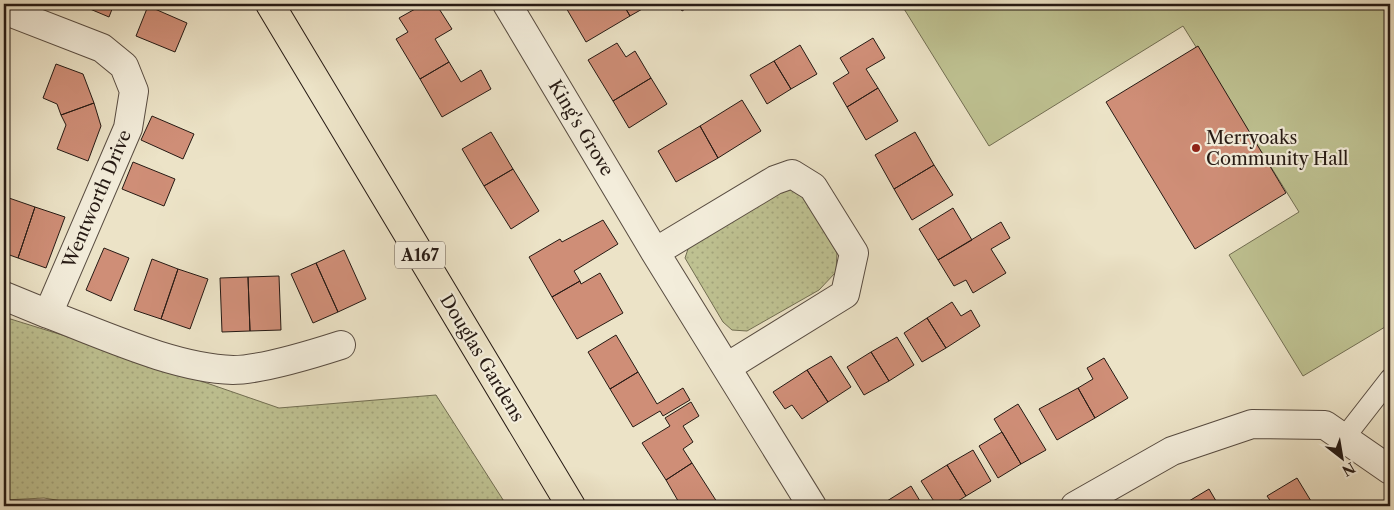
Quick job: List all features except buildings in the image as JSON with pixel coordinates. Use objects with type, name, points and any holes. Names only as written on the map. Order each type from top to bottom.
[{"type":"highway","name":"Douglas Gardens","points":[[270,4],[571,506]]},
{"type":"street","name":"King's Grove","points":[[507,4],[655,252],[812,506]]},
{"type":"street","name":"Wentworth Drive","points":[[4,10],[102,48],[124,66],[134,91],[128,128],[48,314]]},
{"type":"street","points":[[655,252],[775,180],[792,174],[814,187],[854,253],[845,294],[727,367]]},
{"type":"street","points":[[4,296],[185,364],[235,370],[314,354],[341,345]]},
{"type":"street","points":[[1075,506],[1172,450],[1252,424],[1325,424],[1390,470]]},
{"type":"lane","points":[[1344,438],[1390,379]]},
{"type":"green space","points":[[901,4],[1390,4],[1390,324],[1303,376],[1229,255],[1299,212],[1183,26],[989,146]]},
{"type":"green space","points":[[793,188],[804,197],[837,253],[836,272],[819,290],[747,331],[732,330],[723,322],[685,258],[689,246],[779,189]]},
{"type":"green space","points":[[4,317],[114,351],[279,408],[436,395],[507,506],[92,506],[44,498],[4,500]]},
{"type":"place","name":"Merryoaks Community Hall","points":[[1196,148]]}]
